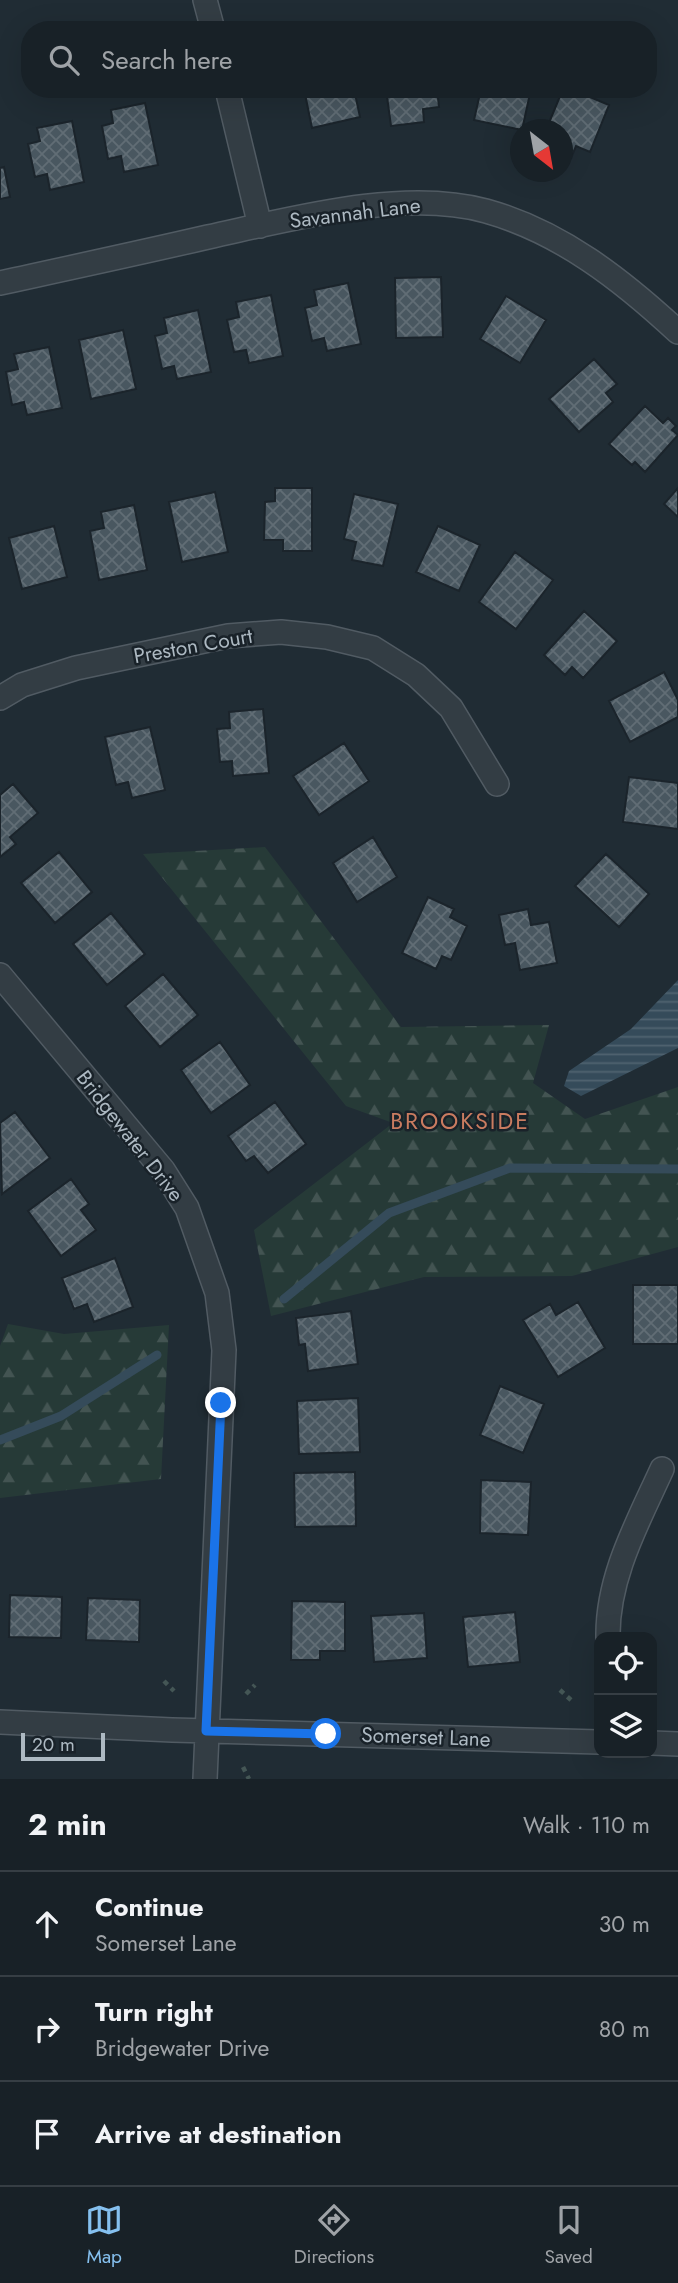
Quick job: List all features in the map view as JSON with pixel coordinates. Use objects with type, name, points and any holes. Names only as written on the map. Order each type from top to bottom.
[{"type":"street","points":[[205,0],[211,21]]},
{"type":"street","points":[[229,98],[260,226]]},
{"type":"street","name":"Savannah Lane","points":[[0,284],[260,226],[357,208],[427,202],[484,211],[548,234],[639,296],[678,332]]},
{"type":"street","name":"Preston Court","points":[[0,698],[22,685],[76,668],[228,636],[281,632],[327,637],[373,648],[416,675],[451,708],[497,784]]},
{"type":"street","name":"Bridgewater Drive","points":[[0,975],[163,1170],[187,1208],[217,1293],[224,1350],[205,1779]]},
{"type":"street","points":[[608,1632],[608,1614],[624,1554],[663,1469]]},
{"type":"street","name":"Somerset Lane","points":[[0,1722],[206,1731],[594,1742]]},
{"type":"street","points":[[657,1743],[678,1744]]},
{"type":"path","points":[[164,1681],[174,1691]]},
{"type":"path","points":[[246,1694],[255,1685]]},
{"type":"path","points":[[560,1690],[571,1700]]},
{"type":"path","points":[[243,1767],[249,1779]]},
{"type":"green space","points":[[265,847],[401,1027],[549,1025],[533,1083],[585,1119],[678,1087],[678,1247],[572,1276],[424,1277],[271,1316],[254,1230],[393,1123],[346,1106],[143,854]]},
{"type":"green space","points":[[8,1324],[64,1334],[169,1325],[161,1479],[0,1498],[0,1346]]},
{"type":"water","points":[[678,980],[678,1048],[581,1096],[564,1086],[569,1071],[631,1029]]},
{"type":"building","points":[[306,98],[356,98],[360,117],[312,128]]},
{"type":"building","points":[[387,98],[438,98],[439,107],[423,109],[424,122],[391,126]]},
{"type":"building","points":[[479,98],[529,98],[524,119],[510,119],[510,128],[474,120]]},
{"type":"building","points":[[559,98],[592,98],[609,105],[590,152],[576,146],[573,153],[573,119],[551,119]]},
{"type":"building","points":[[145,103],[158,165],[124,172],[121,156],[108,159],[102,126],[113,123],[111,110]]},
{"type":"building","points":[[72,121],[84,182],[50,190],[47,174],[35,177],[28,144],[40,141],[37,128]]},
{"type":"building","points":[[4,167],[10,197],[0,199],[0,168]]},
{"type":"building","points":[[441,277],[443,337],[396,338],[395,278]]},
{"type":"building","points":[[348,283],[361,344],[327,351],[324,338],[312,341],[305,308],[317,305],[314,290]]},
{"type":"building","points":[[271,295],[283,356],[249,363],[246,350],[234,352],[227,320],[239,317],[236,302]]},
{"type":"building","points":[[506,296],[546,320],[520,363],[480,339]]},
{"type":"building","points":[[198,310],[211,372],[177,379],[174,366],[162,369],[155,336],[167,333],[164,318]]},
{"type":"building","points":[[123,330],[136,389],[91,399],[79,340]]},
{"type":"building","points":[[49,347],[62,408],[27,415],[24,402],[12,405],[6,372],[18,369],[14,354]]},
{"type":"building","points":[[594,359],[617,384],[606,393],[613,402],[579,432],[549,399]]},
{"type":"building","points":[[645,406],[663,423],[668,418],[676,426],[672,430],[678,435],[645,472],[635,462],[632,465],[609,444]]},
{"type":"building","points":[[275,488],[312,488],[312,551],[283,551],[283,540],[264,540],[265,502],[275,501]]},
{"type":"building","points":[[678,488],[678,517],[664,504]]},
{"type":"building","points":[[215,492],[228,552],[182,562],[169,502]]},
{"type":"building","points":[[354,494],[398,504],[383,566],[352,560],[356,542],[344,539]]},
{"type":"building","points":[[134,505],[147,570],[99,580],[90,531],[104,528],[101,512]]},
{"type":"building","points":[[54,526],[67,577],[22,589],[9,538]]},
{"type":"building","points":[[438,526],[480,545],[459,591],[416,572]]},
{"type":"building","points":[[515,552],[553,580],[516,629],[479,602]]},
{"type":"building","points":[[584,611],[617,641],[583,678],[572,667],[565,675],[544,655]]},
{"type":"building","points":[[664,672],[678,700],[678,717],[630,742],[609,701]]},
{"type":"building","points":[[263,709],[269,773],[233,776],[232,761],[220,762],[217,729],[230,728],[229,712]]},
{"type":"building","points":[[150,727],[165,790],[132,798],[128,782],[116,785],[105,737]]},
{"type":"building","points":[[344,743],[369,781],[319,815],[293,776]]},
{"type":"building","points":[[629,777],[678,783],[678,829],[623,822]]},
{"type":"building","points":[[13,784],[38,813],[10,837],[16,844],[0,857],[0,795]]},
{"type":"building","points":[[373,837],[397,877],[357,902],[333,863]]},
{"type":"building","points":[[59,852],[92,892],[55,923],[21,883]]},
{"type":"building","points":[[606,854],[649,894],[619,927],[575,886]]},
{"type":"building","points":[[428,897],[454,909],[450,917],[467,926],[451,960],[442,956],[436,969],[402,953]]},
{"type":"building","points":[[528,909],[531,925],[549,922],[557,963],[520,970],[515,943],[505,945],[499,915]]},
{"type":"building","points":[[111,913],[145,954],[107,985],[73,944]]},
{"type":"building","points":[[163,974],[198,1015],[160,1047],[125,1006]]},
{"type":"building","points":[[220,1042],[250,1085],[211,1113],[181,1070]]},
{"type":"building","points":[[275,1102],[306,1144],[268,1173],[254,1156],[246,1161],[228,1136]]},
{"type":"building","points":[[15,1112],[50,1158],[2,1194],[0,1123]]},
{"type":"building","points":[[71,1179],[89,1204],[81,1210],[96,1230],[61,1256],[28,1211]]},
{"type":"building","points":[[115,1258],[133,1307],[94,1322],[87,1304],[74,1309],[62,1278]]},
{"type":"building","points":[[633,1285],[678,1285],[678,1344],[633,1344]]},
{"type":"building","points":[[578,1302],[605,1348],[558,1377],[523,1320],[550,1304],[556,1315]]},
{"type":"building","points":[[351,1311],[358,1364],[308,1371],[305,1344],[299,1345],[296,1318]]},
{"type":"building","points":[[500,1386],[544,1404],[523,1453],[480,1435]]},
{"type":"building","points":[[358,1398],[360,1452],[299,1454],[297,1401]]},
{"type":"building","points":[[355,1472],[356,1526],[295,1527],[294,1473]]},
{"type":"building","points":[[481,1480],[531,1482],[528,1535],[480,1533]]},
{"type":"building","points":[[10,1595],[62,1597],[61,1638],[9,1637]]},
{"type":"building","points":[[88,1598],[140,1600],[139,1642],[86,1640]]},
{"type":"building","points":[[292,1601],[345,1602],[345,1651],[320,1651],[320,1660],[291,1660]]},
{"type":"building","points":[[515,1612],[520,1662],[468,1667],[463,1617]]},
{"type":"building","points":[[424,1613],[427,1658],[374,1662],[371,1616]]},
{"type":"waterway","points":[[284,1299],[389,1213],[510,1168],[678,1169]]},
{"type":"waterway","points":[[0,1440],[61,1416],[157,1355]]},
{"type":"district","name":"BROOKSIDE","points":[[460,1121]]},
{"type":"route","points":[[221,1403],[206,1731],[326,1734]]}]
